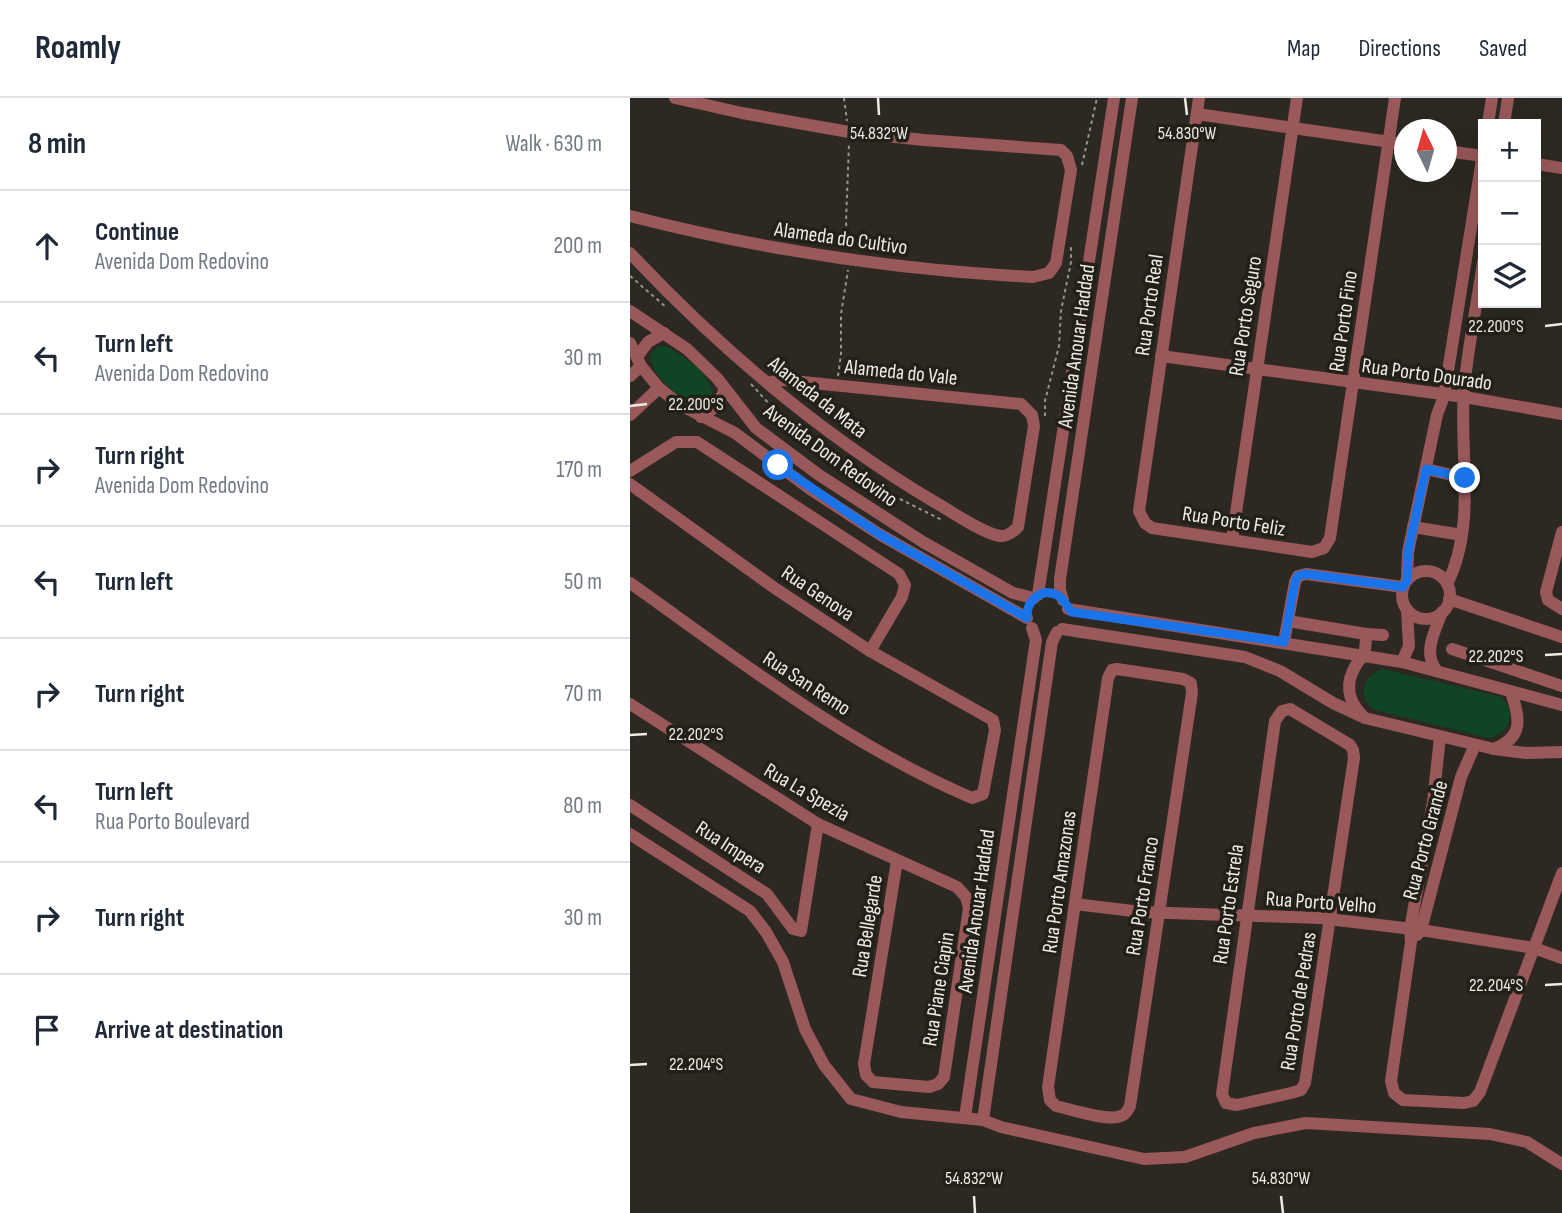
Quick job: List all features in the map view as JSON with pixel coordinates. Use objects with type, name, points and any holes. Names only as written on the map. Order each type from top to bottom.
[{"type":"street","name":"Alameda do Cultivo","points":[[630,216],[741,242],[849,261],[1033,277],[1049,272],[1056,263],[1071,170],[1067,156],[1061,150],[849,132],[675,98]]},
{"type":"street","name":"Avenida Anouar Haddad","points":[[1036,597],[1114,98]]},
{"type":"street","name":"Avenida Anouar Haddad","points":[[1066,604],[1060,590],[1060,579],[1132,98]]},
{"type":"street","name":"Rua Porto Real","points":[[1142,518],[1139,512],[1140,498],[1199,98]]},
{"type":"street","name":"Rua Porto Seguro","points":[[1232,540],[1297,98]]},
{"type":"street","name":"Rua Porto Fino","points":[[1324,548],[1330,538],[1395,98]]},
{"type":"street","points":[[1489,119],[1492,98]]},
{"type":"street","points":[[1505,119],[1508,98]]},
{"type":"street","points":[[1197,114],[1394,143]]},
{"type":"street","points":[[1457,152],[1478,154]]},
{"type":"street","points":[[1541,165],[1562,168]]},
{"type":"street","points":[[1402,662],[1409,646],[1407,610],[1403,603],[1408,552],[1437,415],[1444,396],[1479,182]]},
{"type":"street","name":"Alameda da Mata","points":[[630,253],[712,336],[819,425],[882,470],[987,531],[1007,535]]},
{"type":"street","points":[[1447,584],[1456,568],[1462,536],[1465,478],[1462,425],[1478,298]]},
{"type":"street","name":"Avenida Dom Redovino","points":[[630,311],[698,358],[756,428],[852,498],[1013,593],[1036,597],[1049,593],[1066,604],[1072,612],[1402,662],[1562,705]]},
{"type":"street","points":[[630,376],[648,342],[664,333]]},
{"type":"street","name":"Avenida Dom Redovino","points":[[630,343],[639,361],[659,388],[680,405],[746,441],[879,534],[1030,623],[1041,634],[1059,631],[1245,657],[1280,671],[1333,703],[1365,718],[1494,749],[1525,753],[1562,752]]},
{"type":"street","name":"Rua Porto Dourado","points":[[1161,356],[1464,397],[1562,414]]},
{"type":"street","name":"Alameda do Vale","points":[[767,383],[783,380],[1021,404],[1029,410],[1034,426],[1020,523],[1007,535]]},
{"type":"street","points":[[631,413],[659,388]]},
{"type":"street","points":[[701,417],[718,405],[725,389]]},
{"type":"street","points":[[630,471],[676,442],[697,442],[899,574],[905,585],[902,597],[870,651]]},
{"type":"street","points":[[1426,469],[1465,478]]},
{"type":"street","name":"Rua Genova","points":[[630,484],[776,589],[870,651],[993,720]]},
{"type":"street","name":"Rua Porto Feliz","points":[[1142,518],[1152,528],[1312,552],[1324,548]]},
{"type":"street","points":[[1413,527],[1462,536]]},
{"type":"street","points":[[1562,532],[1546,592],[1548,600],[1562,609]]},
{"type":"street","points":[[1405,583],[1413,575],[1429,572],[1443,578],[1447,584],[1449,599],[1429,651],[1430,663],[1437,671]]},
{"type":"street","points":[[1284,642],[1298,576],[1306,574],[1405,583]]},
{"type":"street","name":"Rua San Remo","points":[[630,583],[800,704],[926,778],[972,798],[983,794],[986,785],[995,730],[993,720]]},
{"type":"street","points":[[1030,623],[1028,607],[1036,597]]},
{"type":"street","points":[[1449,599],[1562,637]]},
{"type":"street","points":[[1059,631],[1068,620],[1066,604]]},
{"type":"street","points":[[1407,610],[1421,618],[1429,619],[1442,612]]},
{"type":"street","points":[[1288,621],[1384,635]]},
{"type":"street","name":"Avenida Anouar Haddad","points":[[965,1118],[1036,640],[1030,623]]},
{"type":"street","name":"Avenida Anouar Haddad","points":[[983,1120],[1052,642],[1059,631]]},
{"type":"street","points":[[1365,718],[1350,701],[1349,690],[1350,677],[1357,662],[1364,655],[1366,634]]},
{"type":"street","points":[[1452,649],[1562,686]]},
{"type":"street","points":[[1478,682],[1485,660]]},
{"type":"street","name":"Rua Porto Franco","points":[[1112,670],[1183,679],[1191,683],[1192,693],[1130,1106],[1126,1114]]},
{"type":"street","name":"Rua Porto Amazonas","points":[[1112,670],[1108,678],[1048,1087],[1050,1100],[1056,1106],[1108,1118],[1126,1114]]},
{"type":"street","points":[[1494,749],[1509,743],[1517,731],[1518,712],[1511,692]]},
{"type":"street","name":"Rua La Spezia","points":[[630,704],[818,824],[897,861]]},
{"type":"street","name":"Rua Porto de Pedras","points":[[1282,711],[1290,709],[1339,738],[1353,750],[1330,920],[1305,1083],[1301,1090]]},
{"type":"street","name":"Rua Porto Estrela","points":[[1282,711],[1275,720],[1245,916],[1222,1094],[1226,1103],[1237,1105],[1301,1090]]},
{"type":"street","name":"Rua Porto Grande","points":[[1440,737],[1433,802],[1391,1080],[1394,1093],[1403,1100],[1464,1103],[1473,1101],[1480,1093],[1534,948]]},
{"type":"street","name":"Rua Porto Grande","points":[[1414,934],[1453,812],[1461,777],[1475,745]]},
{"type":"street","points":[[1433,802],[1453,812]]},
{"type":"street","name":"Rua Impera","points":[[630,805],[767,894],[793,929],[800,932],[818,824]]},
{"type":"street","points":[[630,834],[750,911],[783,962],[805,1029],[824,1065],[851,1099],[901,1112],[983,1120],[1001,1127],[1144,1159],[1185,1157],[1254,1133],[1306,1123],[1490,1134],[1527,1142],[1562,1164]]},
{"type":"street","name":"Rua Bellegarde","points":[[938,1084],[929,1087],[873,1082],[866,1075],[864,1064],[897,861],[957,887],[966,897]]},
{"type":"street","points":[[1534,948],[1562,873]]},
{"type":"street","name":"Rua Piane Ciapin","points":[[938,1084],[944,1077],[969,908],[966,897]]},
{"type":"street","name":"Rua Porto Velho","points":[[1075,904],[1158,913],[1330,920],[1414,934],[1534,948],[1562,958]]},
{"type":"path","points":[[1082,165],[1097,98]]},
{"type":"path","points":[[1045,417],[1045,401],[1059,346],[1060,311],[1071,262],[1071,237]]},
{"type":"path","points":[[630,276],[668,309]]},
{"type":"path","points":[[746,380],[772,407],[814,435],[862,474],[894,496],[945,522]]},
{"type":"green space","points":[[665,346],[686,359],[705,377],[713,391],[706,404],[689,401],[662,380],[651,362],[650,354],[657,347]]},
{"type":"green space","points":[[1383,669],[1501,697],[1509,710],[1509,722],[1502,732],[1488,738],[1375,710],[1366,699],[1364,687],[1370,676]]},
{"type":"route","points":[[778,465],[879,534],[1027,618],[1028,607],[1034,598],[1049,593],[1059,596],[1072,612],[1284,642],[1298,576],[1306,574],[1403,587],[1407,580],[1408,552],[1426,469],[1465,478]]}]
